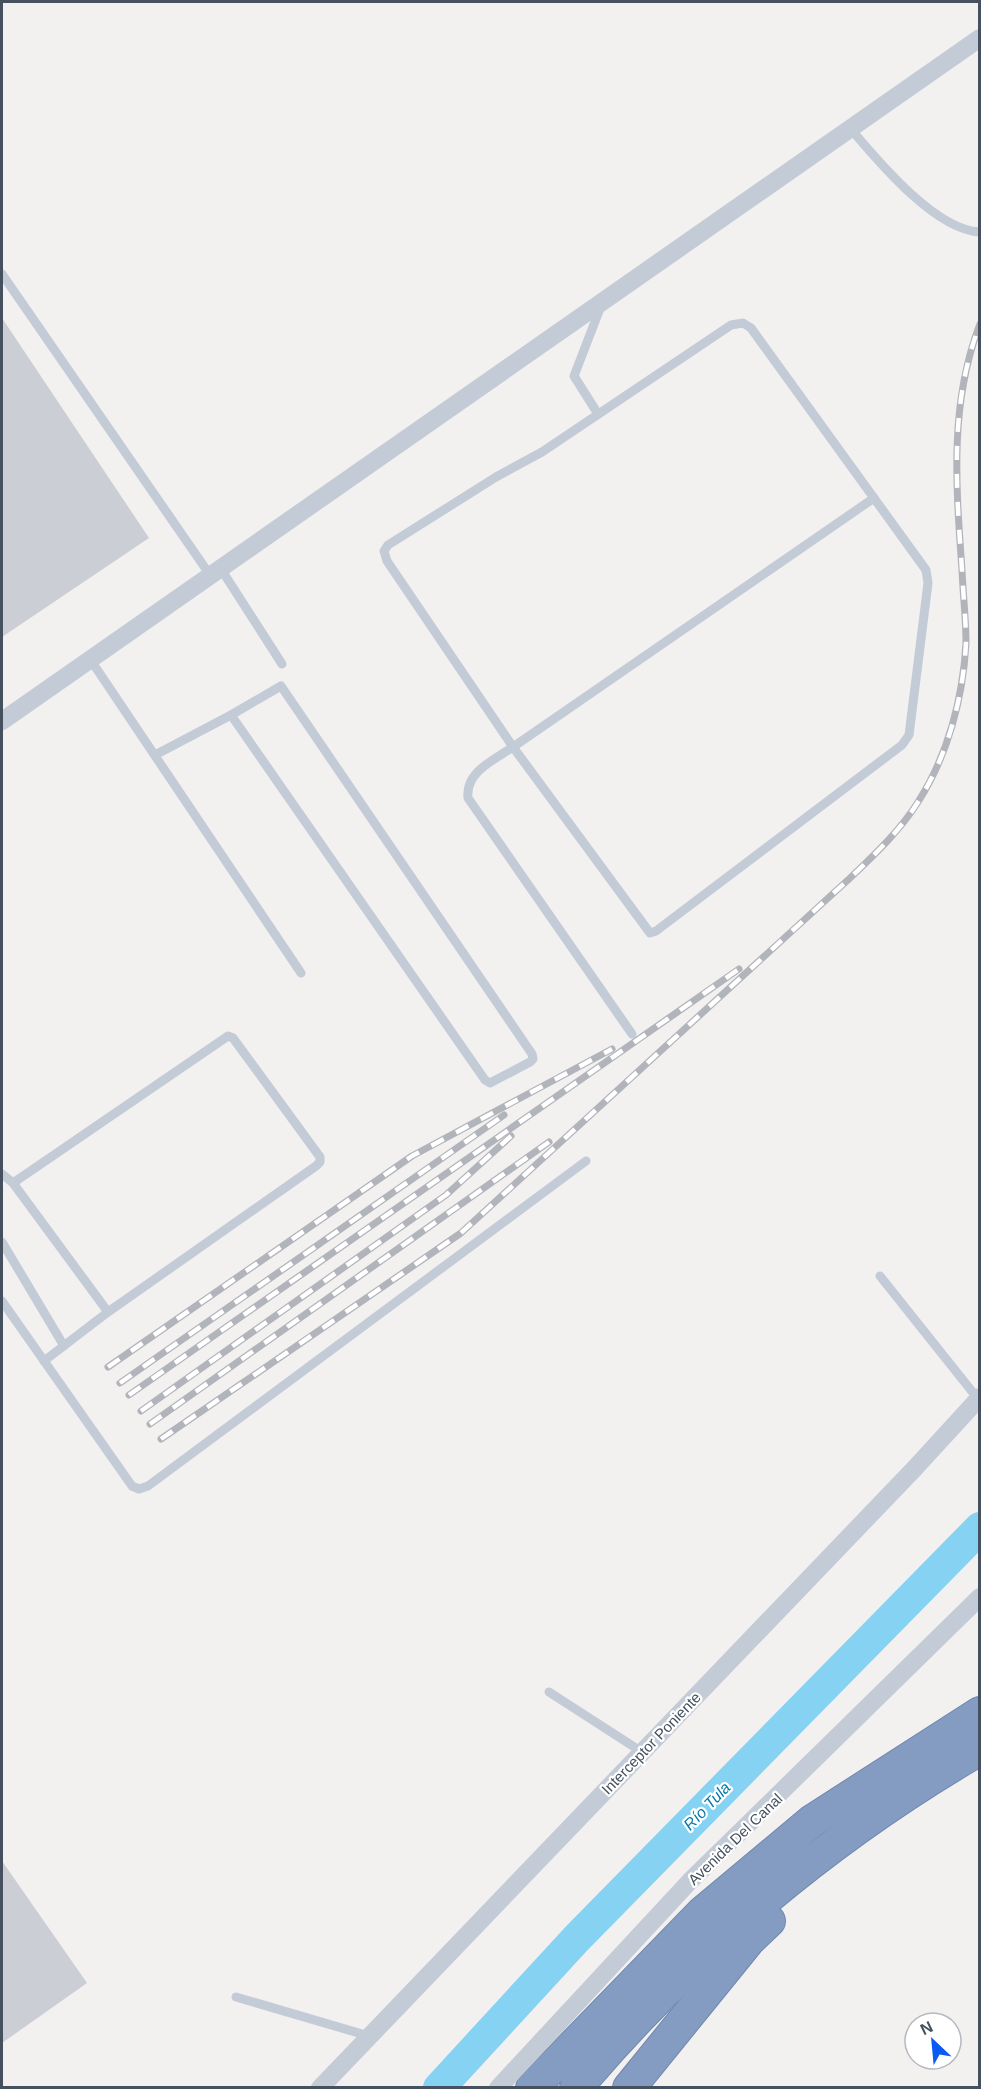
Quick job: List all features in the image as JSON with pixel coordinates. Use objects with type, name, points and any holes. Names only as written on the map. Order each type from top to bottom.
[{"type":"highway","points":[[532,2088],[702,1913],[812,1821],[980,1713]]},
{"type":"highway","points":[[576,2088],[662,1994],[774,1893],[839,1842],[946,1769],[980,1749]]},
{"type":"highway","points":[[628,2088],[749,1940],[837,1861],[925,1798],[946,1769]]},
{"type":"street","points":[[2,721],[980,38]]},
{"type":"street","name":"Interceptor Poniente","points":[[320,2088],[915,1468],[979,1398]]},
{"type":"street","name":"Avenida Del Canal","points":[[498,2088],[690,1881],[980,1597]]},
{"type":"lane","points":[[850,128],[891,175],[949,224],[968,232],[980,232]]},
{"type":"lane","points":[[2,274],[282,664]]},
{"type":"lane","points":[[598,414],[574,376],[603,301]]},
{"type":"lane","points":[[743,323],[751,328],[874,498],[928,576],[907,740],[656,931],[650,933],[513,747],[387,561],[384,551],[388,545],[496,477],[542,452],[731,325],[743,323]]},
{"type":"lane","points":[[632,1034],[468,798],[466,787],[471,776],[874,498]]},
{"type":"lane","points":[[90,659],[301,973]]},
{"type":"lane","points":[[155,755],[231,716],[276,687],[286,689],[532,1054],[533,1059],[530,1062],[497,1081],[490,1083],[485,1080],[231,716]]},
{"type":"lane","points":[[13,1183],[228,1036],[233,1038],[320,1157],[320,1162],[108,1312],[44,1361]]},
{"type":"lane","points":[[2,1301],[132,1486],[138,1489],[148,1486],[586,1161]]},
{"type":"lane","points":[[2,1174],[13,1183],[108,1312]]},
{"type":"lane","points":[[2,1242],[64,1346]]},
{"type":"lane","points":[[880,1276],[979,1398]]},
{"type":"lane","points":[[549,1692],[642,1752]]},
{"type":"lane","points":[[236,1997],[369,2036]]},
{"type":"building","points":[[2,318],[149,538],[2,637]]},
{"type":"building","points":[[2,1861],[87,1983],[2,2043]]},
{"type":"waterway","name":"Río Tula","points":[[439,2088],[577,1938],[980,1528]]},
{"type":"railway","points":[[161,1439],[461,1233],[849,879],[886,843],[911,813],[929,784],[946,746],[957,705],[964,664],[966,634],[958,507],[957,446],[963,384],[980,324]]},
{"type":"railway","points":[[129,1395],[739,969]]},
{"type":"railway","points":[[108,1367],[412,1156],[612,1049]]},
{"type":"railway","points":[[120,1383],[504,1115]]},
{"type":"railway","points":[[141,1411],[446,1195],[511,1136]]},
{"type":"railway","points":[[150,1424],[549,1142]]}]
